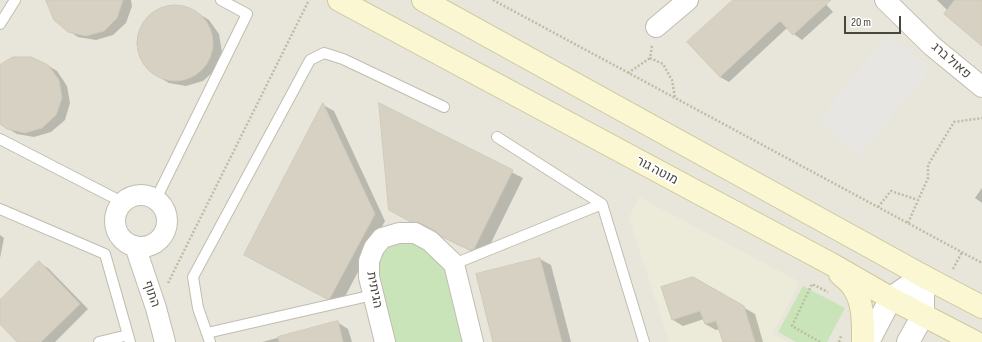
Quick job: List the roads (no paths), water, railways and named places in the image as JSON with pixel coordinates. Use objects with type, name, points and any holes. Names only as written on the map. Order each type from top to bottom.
[{"type":"main road","name":"מוטה גור","points":[[339,0],[975,342]]},
{"type":"main road","points":[[423,0],[923,276],[982,307]]},
{"type":"main road","points":[[833,265],[853,287],[860,301],[863,320],[863,342]]},
{"type":"street","points":[[656,27],[688,0]]},
{"type":"street","name":"פאול ברג","points":[[885,0],[932,46],[982,87]]},
{"type":"street","points":[[138,194],[148,195],[156,199],[163,205],[167,214],[167,227],[163,235],[157,242],[149,246],[134,246],[126,243],[116,228],[115,219],[117,210],[122,202],[138,194]]},
{"type":"street","name":"הגיתית","points":[[385,342],[369,277],[370,261],[374,248],[382,238],[399,233],[415,233],[430,241],[454,264]]},
{"type":"street","name":"התוף","points":[[134,246],[156,308],[166,342]]},
{"type":"street","points":[[454,264],[473,342]]},
{"type":"street","points":[[868,342],[891,298],[923,276]]},
{"type":"street","points":[[908,342],[923,315],[923,276]]},
{"type":"lane","points":[[0,24],[15,0]]},
{"type":"lane","points":[[156,199],[247,14],[221,0]]},
{"type":"lane","points":[[373,294],[209,338],[198,308],[193,277],[310,60],[324,53],[343,59],[444,107]]},
{"type":"lane","points":[[497,137],[602,204],[644,342]]},
{"type":"lane","points":[[0,139],[122,202]]},
{"type":"lane","points":[[454,264],[602,204]]},
{"type":"lane","points":[[0,209],[105,254],[129,338],[99,342]]}]
